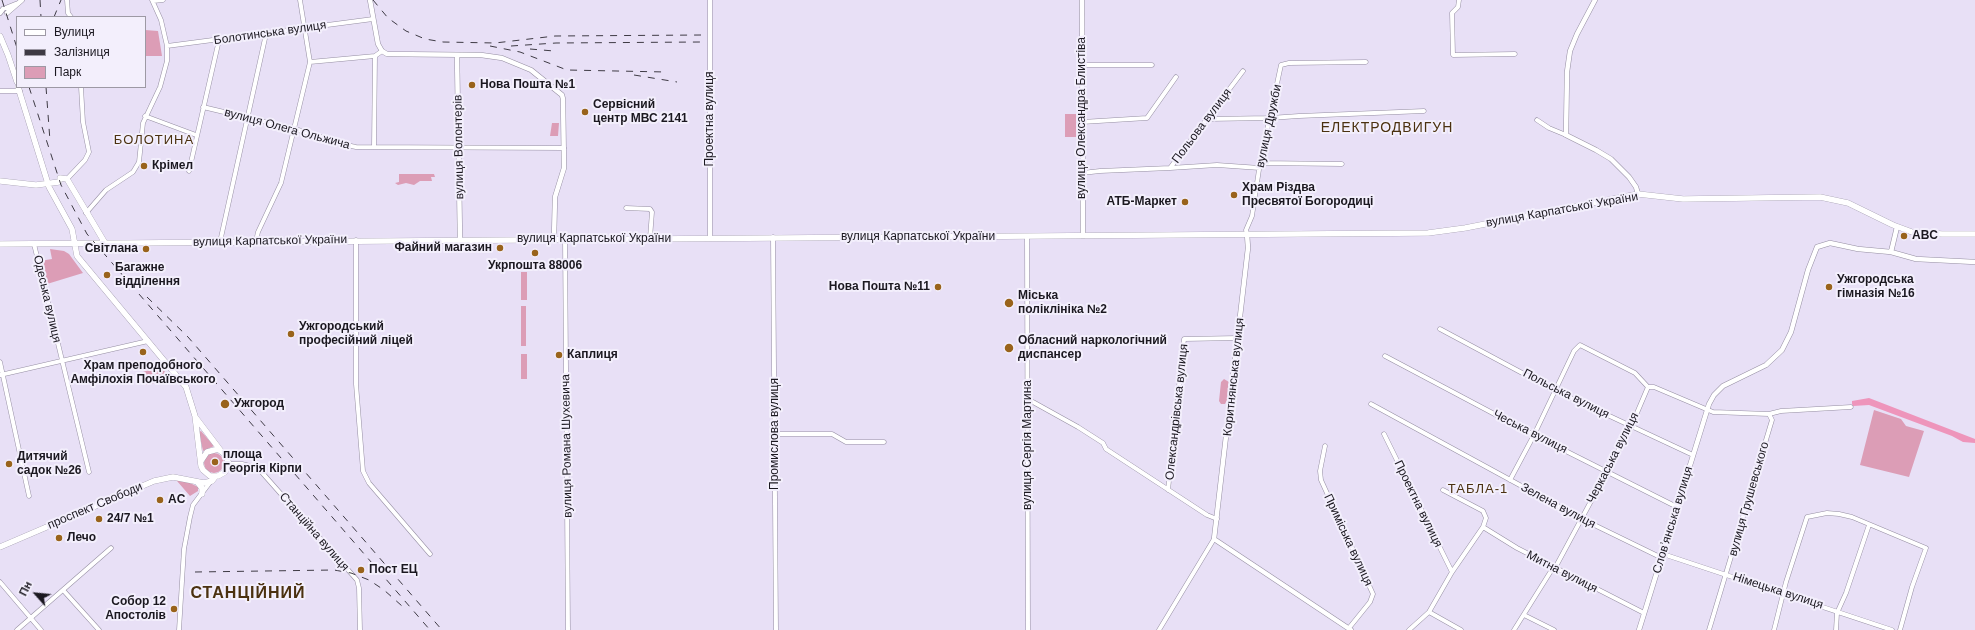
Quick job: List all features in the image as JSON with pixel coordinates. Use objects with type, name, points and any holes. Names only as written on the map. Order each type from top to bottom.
[{"type":"main road","points":[[0,36],[16,79]]},
{"type":"main road","points":[[19,89],[59,180],[72,229],[75,253],[80,262],[186,387],[195,416],[203,470],[201,478],[195,481],[202,488],[202,494]]},
{"type":"main road","points":[[0,181],[36,185],[59,180]]},
{"type":"main road","points":[[59,180],[86,213],[104,243]]},
{"type":"main road","name":"вулиця Карпатської України","points":[[0,244],[554,238],[1083,236],[1443,231],[1617,197],[1635,195],[1683,198],[1820,197],[1848,203],[1897,227],[1928,234],[1975,234]]},
{"type":"main road","points":[[195,416],[228,458],[229,464],[225,472],[213,479],[203,470]]},
{"type":"main road","points":[[201,461],[204,454],[210,450],[221,451]]},
{"type":"main road","name":"проспект Свободи","points":[[0,547],[154,481],[173,477],[195,481],[213,479]]},
{"type":"street","points":[[4,12],[22,0]]},
{"type":"street","points":[[67,0],[68,13],[70,16]]},
{"type":"street","points":[[86,213],[106,190],[133,172],[137,167],[145,116],[157,95],[166,67],[167,46],[161,20],[152,1],[163,0]]},
{"type":"street","points":[[256,241],[258,232],[282,183],[310,62],[300,0]]},
{"type":"street","points":[[370,0],[378,44],[382,50],[391,55],[458,55],[502,58],[525,67],[541,77],[558,91],[564,99],[564,168],[554,197],[554,238]]},
{"type":"street","name":"Проектна вулиця","points":[[710,0],[710,238]]},
{"type":"street","name":"вулиця Олександра Блистіва","points":[[1082,0],[1083,236]]},
{"type":"street","points":[[1460,0],[1458,7],[1452,13],[1452,55],[1515,54]]},
{"type":"street","points":[[1566,136],[1567,72],[1570,51],[1576,34],[1595,0]]},
{"type":"street","name":"Болотинська вулиця","points":[[167,46],[373,19]]},
{"type":"street","points":[[220,242],[266,34]]},
{"type":"street","points":[[189,172],[202,107],[218,40]]},
{"type":"street","points":[[310,62],[375,56],[382,50]]},
{"type":"street","name":"вулиця Волонтерів","points":[[458,55],[460,239]]},
{"type":"street","points":[[374,147],[375,56]]},
{"type":"street","name":"вулиця Дружби","points":[[1247,234],[1246,230],[1252,216],[1260,163],[1282,65],[1289,63],[1366,62]]},
{"type":"street","points":[[1082,65],[1152,65]]},
{"type":"street","name":"Польова вулиця","points":[[1082,173],[1100,170],[1170,168],[1243,72]]},
{"type":"street","points":[[1082,122],[1144,120],[1149,116],[1176,77]]},
{"type":"street","points":[[59,180],[85,160],[89,152],[82,112],[81,88]]},
{"type":"street","points":[[0,91],[19,89]]},
{"type":"street","name":"вулиця Олега Ольжича","points":[[202,107],[295,129],[346,145],[374,147],[564,148]]},
{"type":"street","points":[[1208,119],[1270,118],[1424,111]]},
{"type":"street","points":[[145,116],[196,135]]},
{"type":"street","points":[[1537,120],[1549,128],[1596,150],[1610,159],[1636,187],[1635,195]]},
{"type":"street","points":[[1260,163],[1342,164]]},
{"type":"street","points":[[1170,168],[1217,165],[1260,168]]},
{"type":"street","points":[[626,208],[650,209],[650,238]]},
{"type":"street","points":[[1897,227],[1891,252],[1916,259],[1975,262]]},
{"type":"street","name":"Коритнянська вулиця","points":[[1214,539],[1238,338],[1248,245],[1247,234]]},
{"type":"street","name":"вулиця Сергія Мартина","points":[[1027,236],[1028,630]]},
{"type":"street","name":"Промислова вулиця","points":[[773,237],[776,630]]},
{"type":"street","name":"вулиця Романа Шухевича","points":[[565,238],[568,630]]},
{"type":"street","points":[[356,240],[356,384],[363,471],[369,483],[430,554]]},
{"type":"street","name":"Словʼянська вулиця","points":[[1639,630],[1707,410],[1714,395],[1723,386],[1766,365],[1782,350],[1791,332],[1810,263],[1817,247],[1830,243],[1858,249],[1891,252]]},
{"type":"street","name":"Одеська вулиця","points":[[34,244],[89,472]]},
{"type":"street","name":"Польська вулиця","points":[[1440,328],[1554,390],[1693,455]]},
{"type":"street","name":"Олександрівська вулиця","points":[[1168,490],[1184,339],[1238,338]]},
{"type":"street","points":[[1,375],[148,342]]},
{"type":"street","points":[[1510,480],[1534,435],[1554,390],[1574,351],[1580,345],[1635,373],[1648,386],[1654,387],[1717,413],[1769,414],[1781,411],[1851,407]]},
{"type":"street","name":"Чеська вулиця","points":[[1386,356],[1534,435],[1677,507]]},
{"type":"street","points":[[0,362],[1,375],[29,496]]},
{"type":"street","name":"Черкаська вулиця","points":[[1514,630],[1551,571],[1555,568],[1582,519],[1631,427],[1648,386]]},
{"type":"street","points":[[1027,402],[1033,402],[1094,436],[1103,443],[1106,449],[1207,515],[1217,519]]},
{"type":"street","name":"Зелена вулиця","points":[[1371,404],[1582,519],[1662,556]]},
{"type":"street","name":"вулиця Грушевського","points":[[1709,630],[1727,575],[1772,420],[1769,414]]},
{"type":"street","points":[[775,434],[832,434],[846,442],[884,442]]},
{"type":"street","name":"Проектна вулиця","points":[[1384,434],[1452,572]]},
{"type":"street","name":"Приміська вулиця","points":[[1325,446],[1320,471],[1321,480],[1373,594],[1370,602],[1350,629]]},
{"type":"street","name":"Станційна вулиця","points":[[229,464],[246,465],[258,468],[357,580],[359,588],[360,630]]},
{"type":"street","points":[[179,630],[184,549],[193,505],[213,479]]},
{"type":"street","points":[[1409,630],[1429,612],[1452,572],[1482,527],[1486,515],[1483,511],[1443,490]]},
{"type":"street","points":[[1774,630],[1807,517],[1827,513],[1839,514],[1925,546],[1926,549],[1912,587],[1900,630]]},
{"type":"street","points":[[1836,630],[1837,613],[1846,593],[1869,525]]},
{"type":"street","name":"Митна вулиця","points":[[1482,527],[1555,568],[1644,613]]},
{"type":"street","points":[[1159,630],[1214,539],[1350,629]]},
{"type":"street","points":[[17,630],[111,548]]},
{"type":"street","name":"Німецька вулиця","points":[[1662,556],[1727,575],[1784,595],[1831,608],[1837,613],[1892,630]]},
{"type":"street","points":[[0,582],[41,630]]},
{"type":"street","points":[[63,590],[99,630]]},
{"type":"street","points":[[1429,612],[1461,630]]},
{"type":"street","points":[[1524,615],[1554,630]]},
{"type":"green space","points":[[146,30],[158,31],[162,56],[146,56]]},
{"type":"green space","points":[[1065,114],[1076,114],[1076,137],[1065,137]]},
{"type":"green space","points":[[552,123],[559,123],[558,136],[550,136]]},
{"type":"green space","points":[[399,174],[434,174],[435,177],[431,177],[432,181],[420,181],[414,185],[406,183],[398,185],[395,183],[399,182]]},
{"type":"green space","points":[[50,249],[64,251],[69,254],[83,273],[47,284],[40,261],[52,259]]},
{"type":"green space","points":[[521,272],[527,272],[527,300],[521,300]]},
{"type":"green space","points":[[521,306],[526,306],[526,346],[521,346]]},
{"type":"green space","points":[[521,354],[527,354],[527,379],[521,379]]},
{"type":"green space","points":[[160,366],[171,379],[146,385],[143,372]]},
{"type":"green space","points":[[1224,379],[1229,382],[1227,400],[1225,404],[1221,404],[1219,401],[1221,382]]},
{"type":"green space","points":[[1874,410],[1901,419],[1906,426],[1924,431],[1909,477],[1860,465]]},
{"type":"green space","points":[[201,431],[214,446],[203,451],[199,432]]},
{"type":"green space","points":[[210,453],[218,453],[224,459],[224,467],[218,473],[210,473],[204,467],[204,459]]},
{"type":"green space","points":[[177,481],[185,481],[192,484],[198,487],[198,491],[190,496]]},
{"type":"shaded area","points":[[1869,398],[1975,439],[1975,443],[1963,442],[1952,436],[1869,405],[1853,406],[1852,404],[1852,401]]},
{"type":"railway","points":[[2,0],[16,45]]},
{"type":"railway","points":[[40,0],[41,16]]},
{"type":"railway","points":[[54,16],[61,0]]},
{"type":"railway","points":[[373,0],[388,18],[406,31],[425,39],[443,42],[495,43],[555,36],[701,35]]},
{"type":"railway","points":[[511,46],[556,43],[700,42]]},
{"type":"railway","points":[[490,46],[520,52],[567,70],[666,72]]},
{"type":"railway","points":[[530,49],[554,51]]},
{"type":"railway","points":[[634,75],[677,82]]},
{"type":"railway","points":[[29,88],[61,185],[87,234],[430,630]]},
{"type":"railway","points":[[46,88],[50,141]]},
{"type":"railway","points":[[147,297],[188,337],[442,630]]},
{"type":"railway","points":[[195,572],[334,570],[351,573],[369,580],[384,590],[402,606]]},
{"type":"place","name":"Нова Пошта №1","points":[[472,85]]},
{"type":"place","name":"Сервісний центр МВС 2141","points":[[585,112]]},
{"type":"place","name":"Крімел","points":[[144,166]]},
{"type":"place","name":"Храм Різдва Пресвятої Богородиці","points":[[1234,195]]},
{"type":"place","name":"АТБ-Маркет","points":[[1185,202]]},
{"type":"place","name":"ABC","points":[[1904,236]]},
{"type":"place","name":"Файний магазин","points":[[500,248]]},
{"type":"place","name":"Світлана","points":[[146,249]]},
{"type":"place","name":"Укрпошта 88006","points":[[535,253]]},
{"type":"place","name":"Багажне відділення","points":[[107,275]]},
{"type":"place","name":"Нова Пошта №11","points":[[938,287]]},
{"type":"place","name":"Ужгородська гімназія №16","points":[[1829,287]]},
{"type":"place","name":"Міська поліклініка №2","points":[[1009,303]]},
{"type":"place","name":"Ужгородський професійний ліцей","points":[[291,334]]},
{"type":"place","name":"Обласний наркологічний диспансер","points":[[1009,348]]},
{"type":"place","name":"Храм преподобного Амфілохія Почаївського","points":[[143,352]]},
{"type":"place","name":"Каплиця","points":[[559,355]]},
{"type":"place","name":"Ужгород","points":[[225,404]]},
{"type":"place","name":"площа Георгія Кірпи","points":[[215,462]]},
{"type":"place","name":"Дитячий садок №26","points":[[9,464]]},
{"type":"place","name":"AC","points":[[160,500]]},
{"type":"place","name":"24/7 №1","points":[[99,519]]},
{"type":"place","name":"Лечо","points":[[59,538]]},
{"type":"place","name":"Пост ЕЦ","points":[[361,570]]},
{"type":"place","name":"Собор 12 Апостолів","points":[[174,609]]},
{"type":"district","name":"ЕЛЕКТРОДВИГУН","points":[[1387,128]]},
{"type":"district","name":"БОЛОТИНА","points":[[154,140]]},
{"type":"district","name":"ТАБЛА-1","points":[[1478,489]]},
{"type":"district","name":"СТАНЦІЙНИЙ","points":[[248,594]]}]
